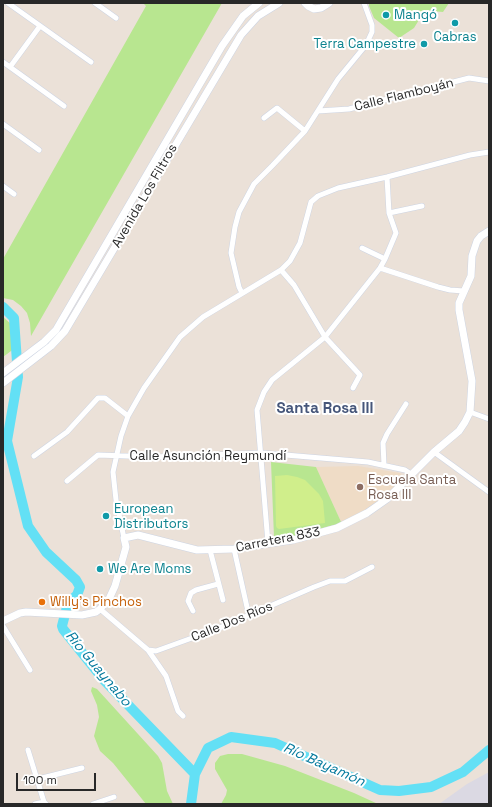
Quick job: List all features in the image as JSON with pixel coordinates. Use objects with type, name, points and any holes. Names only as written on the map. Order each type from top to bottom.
[{"type":"main road","name":"Avenida Los Filtros","points":[[3,373],[48,339],[65,315],[222,46],[243,16],[259,3]]},
{"type":"main road","name":"Avenida Los Filtros","points":[[3,383],[51,346],[60,338],[71,324],[241,35],[258,16],[279,3]]},
{"type":"main road","points":[[306,3],[314,9],[321,8],[328,3]]},
{"type":"main road","name":"Carretera 833","points":[[124,538],[138,535],[190,549],[234,549],[293,540],[342,525],[367,513],[387,499],[434,452],[459,431],[470,412],[472,381],[459,303],[471,276],[472,256],[476,241],[489,231]]},
{"type":"main road","points":[[3,621],[20,613],[46,612],[82,615],[96,612],[109,599],[115,586],[126,547],[124,538]]},
{"type":"street","points":[[8,3],[90,62]]},
{"type":"street","points":[[95,3],[116,18]]},
{"type":"street","points":[[242,293],[239,287],[231,252],[234,227],[239,212],[254,184],[305,131],[338,79],[366,45],[372,32],[372,25],[364,3]]},
{"type":"street","points":[[10,67],[40,26]]},
{"type":"street","points":[[3,62],[64,106]]},
{"type":"street","name":"Calle Flamboyán","points":[[318,111],[349,109],[469,78],[489,81]]},
{"type":"street","points":[[264,118],[277,108],[305,131]]},
{"type":"street","points":[[3,124],[39,150]]},
{"type":"street","points":[[124,538],[116,500],[113,472],[121,436],[128,416],[144,388],[180,337],[203,317],[281,270],[296,252],[312,202],[318,196],[338,188],[387,177],[470,155],[489,152]]},
{"type":"street","points":[[268,543],[258,410],[264,392],[272,380],[325,337],[380,268],[385,259],[396,233],[389,213],[387,177]]},
{"type":"street","points":[[3,186],[14,194]]},
{"type":"street","points":[[389,213],[422,206]]},
{"type":"street","points":[[362,248],[385,259]]},
{"type":"street","points":[[380,268],[438,287],[464,291]]},
{"type":"street","points":[[281,270],[294,284],[325,337],[360,375],[353,388]]},
{"type":"street","points":[[34,456],[67,432],[98,398],[105,398],[128,416]]},
{"type":"street","points":[[384,465],[384,443],[387,434],[406,404]]},
{"type":"street","points":[[470,412],[489,419]]},
{"type":"street","points":[[434,452],[489,492]]},
{"type":"street","name":"Calle Asunción Reymundí","points":[[67,481],[98,455],[154,457],[262,453],[368,462],[405,470],[411,474]]},
{"type":"street","points":[[234,549],[249,616]]},
{"type":"street","points":[[210,550],[223,600]]},
{"type":"street","name":"Calle Dos Ríos","points":[[148,650],[156,652],[249,616],[314,586],[330,581],[344,581],[372,568]]},
{"type":"street","points":[[193,611],[188,601],[191,593],[196,590],[218,584]]},
{"type":"street","points":[[100,609],[148,650],[166,676],[178,711],[183,716]]},
{"type":"street","points":[[3,626],[30,670]]},
{"type":"street","points":[[28,750],[45,803],[35,804]]},
{"type":"street","points":[[38,779],[82,768]]},
{"type":"street","points":[[93,804],[114,797]]},
{"type":"shaded area","name":"Escuela Santa Rosa III","points":[[358,466],[400,473],[403,477],[377,504],[342,524],[316,467]]},
{"type":"shaded area","points":[[489,772],[489,804],[439,804],[467,784]]},
{"type":"green space","points":[[143,3],[222,3],[31,336],[30,323],[27,313],[13,300],[3,298],[3,259],[146,6]]},
{"type":"green space","points":[[369,3],[449,3],[443,12],[432,11],[422,15],[414,28],[399,38],[374,18]]},
{"type":"green space","points":[[3,317],[11,324],[15,332],[15,348],[3,357]]},
{"type":"green space","points":[[271,462],[316,467],[342,524],[276,540],[274,537]]},
{"type":"green space","points":[[287,475],[305,480],[319,494],[323,501],[325,523],[279,529],[277,528],[275,476]]},
{"type":"green space","points":[[92,687],[97,689],[158,756],[162,763],[167,791],[173,804],[146,804],[113,763],[100,751],[94,736],[99,717],[97,705],[91,691]]},
{"type":"green space","points":[[228,754],[242,754],[285,766],[378,804],[221,804],[227,790],[215,769],[215,763],[220,756]]},
{"type":"waterway","name":"Río Guaynabo","points":[[3,307],[14,318],[18,377],[7,441],[28,526],[46,552],[76,580],[80,587],[77,595],[68,603],[62,626],[63,629],[104,680],[195,774]]},
{"type":"waterway","name":"Río Bayamón","points":[[191,804],[195,774],[208,748],[231,737],[275,743],[380,790],[399,791],[431,787],[463,772],[489,750]]},
{"type":"place","name":"Mangó","points":[[386,15]]},
{"type":"place","name":"Cabras","points":[[455,23]]},
{"type":"place","name":"Terra Campestre","points":[[424,44]]},
{"type":"place","name":"Escuela Santa Rosa III","points":[[360,487]]},
{"type":"place","name":"European Distributors","points":[[106,516]]},
{"type":"place","name":"We Are Moms","points":[[100,569]]},
{"type":"place","name":"Willy's Pinchos","points":[[42,602]]},
{"type":"district","name":"Santa Rosa III","points":[[325,409]]}]
